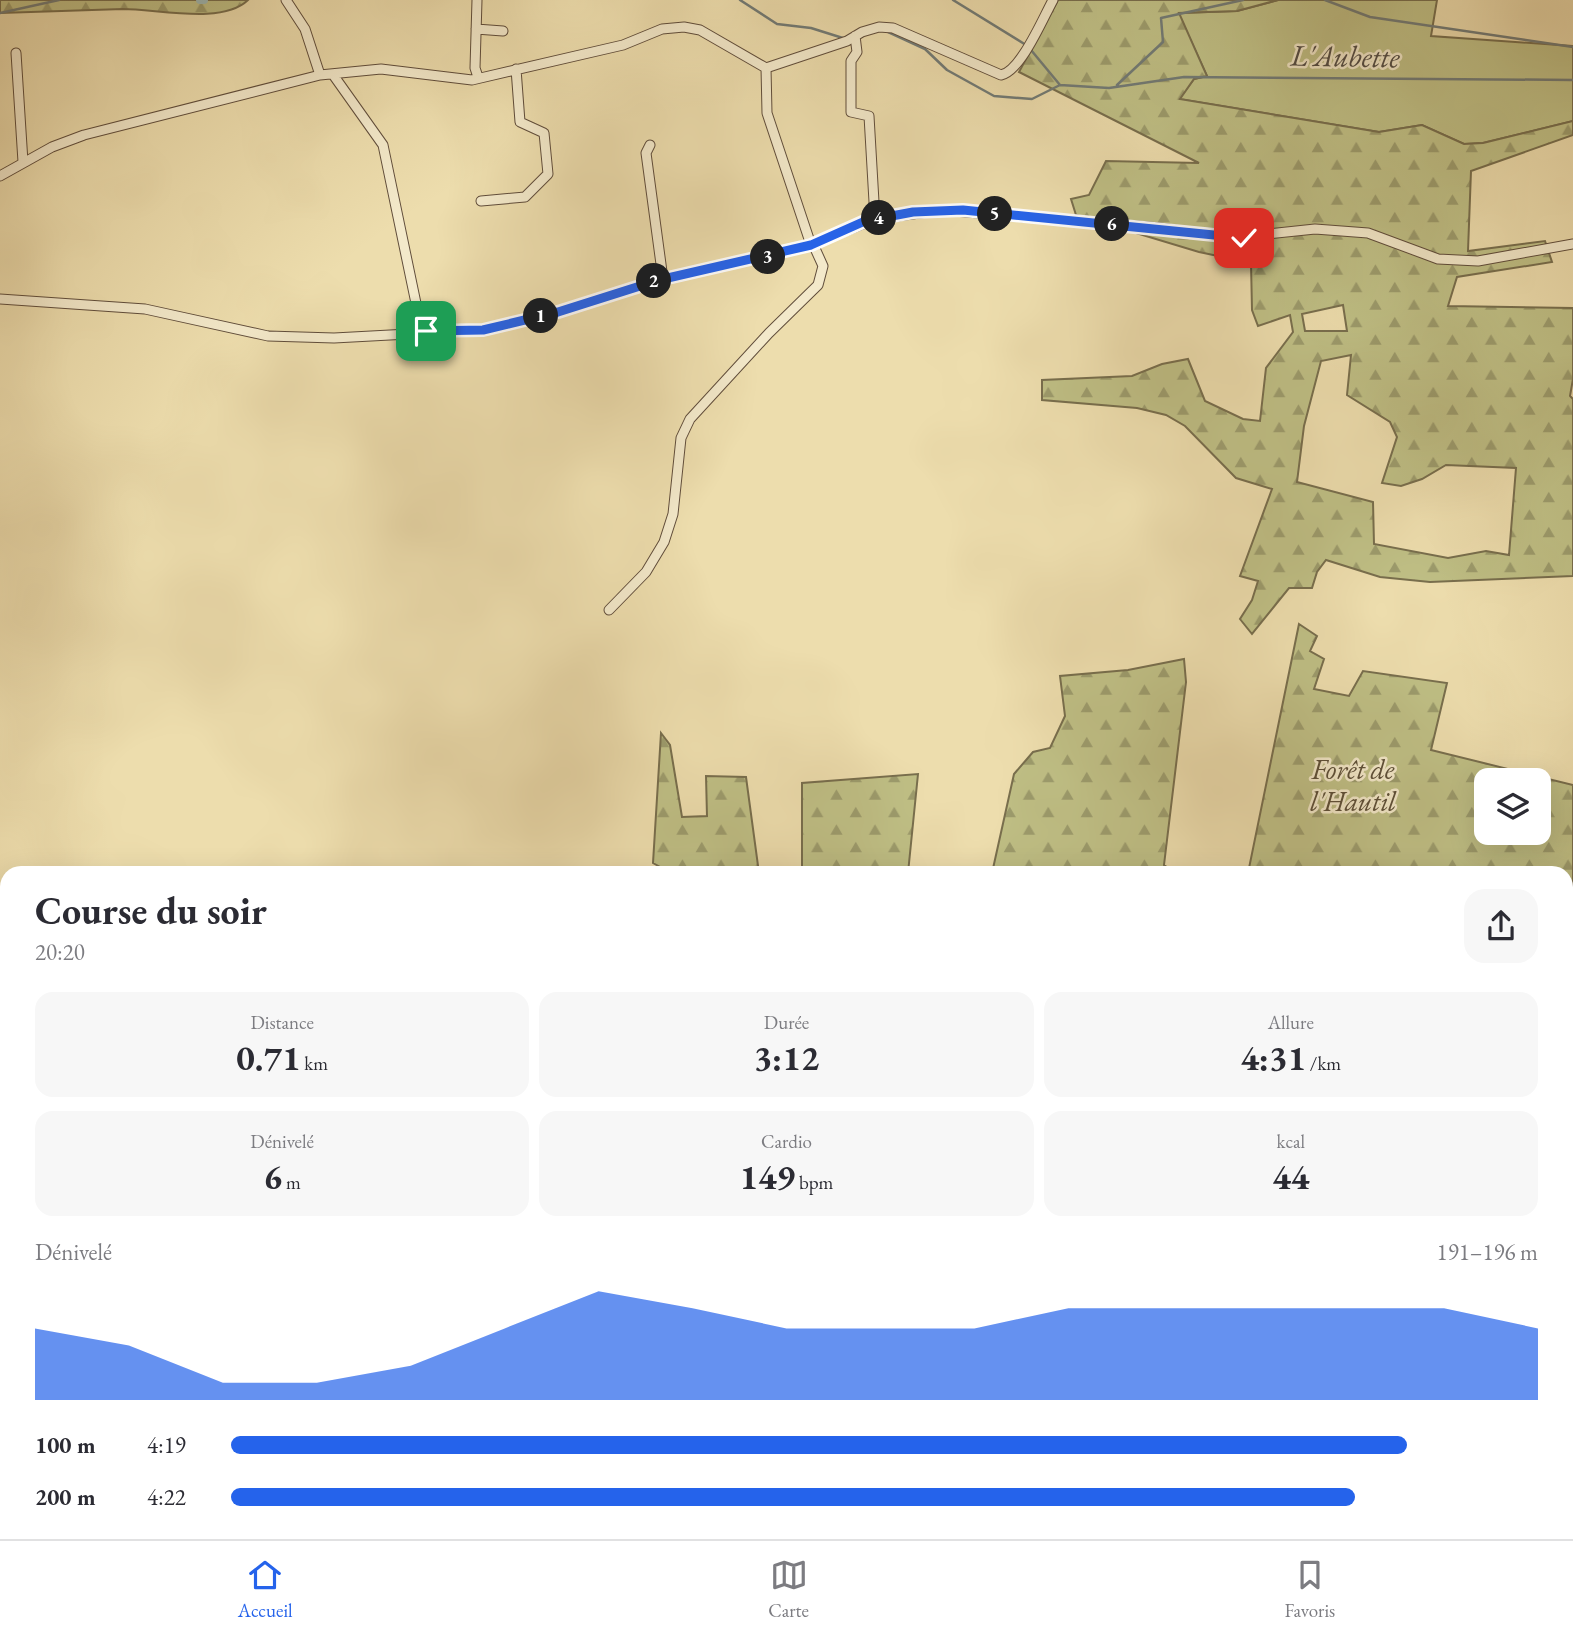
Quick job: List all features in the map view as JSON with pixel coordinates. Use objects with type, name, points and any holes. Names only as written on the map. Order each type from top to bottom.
[{"type":"street","points":[[286,0],[305,29],[320,75]]},
{"type":"street","points":[[477,0],[475,68],[478,77]]},
{"type":"street","points":[[0,176],[23,162],[84,135],[320,75],[334,76],[381,69],[461,80],[623,45],[662,29],[684,27],[700,30],[766,68],[879,27],[893,28],[1001,75],[1007,74],[1019,62],[1053,0]]},
{"type":"street","points":[[477,29],[503,32]]},
{"type":"street","points":[[855,36],[857,52],[851,61],[851,112],[869,116],[875,219]]},
{"type":"street","points":[[16,53],[23,162]]},
{"type":"street","points":[[609,610],[646,572],[664,541],[673,514],[681,438],[686,425],[755,347],[818,285],[823,266],[813,245],[767,113],[766,68]]},
{"type":"street","points":[[481,201],[525,197],[548,174],[544,133],[520,122],[516,69]]},
{"type":"street","points":[[334,76],[383,145],[424,332]]},
{"type":"street","points":[[650,145],[646,153],[663,279]]},
{"type":"street","points":[[0,299],[145,309],[268,336],[334,338],[483,330],[558,312],[663,279],[813,245],[875,219],[913,212],[963,210],[1160,228],[1228,238],[1315,229],[1368,233],[1438,259],[1478,261],[1573,244]]},
{"type":"green space","points":[[0,0],[248,0],[237,8],[222,12],[189,14],[123,9],[0,13]]},
{"type":"green space","points":[[1058,0],[1278,0],[1237,11],[1179,13],[1207,76],[1194,79],[1180,99],[1379,132],[1422,125],[1464,144],[1483,143],[1573,121],[1573,135],[1471,171],[1468,251],[1545,241],[1552,262],[1457,277],[1448,306],[1573,308],[1573,379],[1570,396],[1573,399],[1573,576],[1430,582],[1380,577],[1326,560],[1317,572],[1312,588],[1289,588],[1252,634],[1240,619],[1252,600],[1258,581],[1240,576],[1272,489],[1236,478],[1185,426],[1166,415],[1137,408],[1042,400],[1042,380],[1132,376],[1162,364],[1188,359],[1205,401],[1243,419],[1260,421],[1266,368],[1293,332],[1290,315],[1258,326],[1252,310],[1251,263],[1199,252],[1076,215],[1071,199],[1089,195],[1106,161],[1199,163],[1019,72]],"holes":[[[1343,305],[1347,331],[1305,331],[1302,314]],[[1351,355],[1347,395],[1390,422],[1397,437],[1382,483],[1401,486],[1422,479],[1446,465],[1516,468],[1509,555],[1486,551],[1448,558],[1374,544],[1373,502],[1297,482],[1304,426],[1321,361]]]},
{"type":"green space","points":[[1278,0],[1437,0],[1431,36],[1573,46],[1573,121],[1483,143],[1464,144],[1422,125],[1379,132],[1179,99],[1194,79],[1207,76],[1178,13],[1237,11]]},
{"type":"green space","name":"Forêt de l'Hautil","points":[[1299,624],[1317,636],[1310,651],[1324,659],[1314,689],[1349,696],[1363,671],[1447,683],[1431,750],[1504,768],[1474,768],[1474,845],[1551,845],[1551,780],[1573,785],[1573,866],[1249,866]]},
{"type":"green space","points":[[1184,659],[1186,682],[1165,866],[994,866],[1014,774],[1033,752],[1050,748],[1065,716],[1060,676],[1128,670]]},
{"type":"green space","points":[[661,733],[670,745],[682,817],[707,816],[706,776],[746,777],[758,866],[658,866],[653,863]]},
{"type":"green space","points":[[918,774],[909,866],[802,866],[802,783]]},
{"type":"waterway","name":"L'Aubette","points":[[0,13],[59,0]]},
{"type":"waterway","name":"L'Aubette","points":[[740,0],[777,24],[811,28],[846,39]]},
{"type":"waterway","name":"L'Aubette","points":[[953,0],[1026,45]]},
{"type":"waterway","name":"L'Aubette","points":[[1117,85],[1163,42],[1161,18],[1243,0]]},
{"type":"waterway","name":"L'Aubette","points":[[1325,0],[1370,17],[1573,47]]},
{"type":"waterway","name":"L'Aubette","points":[[886,31],[925,49],[947,70],[994,96],[1032,99],[1060,85],[1109,88],[1184,77],[1573,80]]},
{"type":"waterway","name":"L'Aubette","points":[[1031,50],[1060,85]]},
{"type":"route","points":[[426,331],[483,330],[558,312],[621,290],[811,245],[865,221],[913,212],[963,210],[1244,238]]}]
